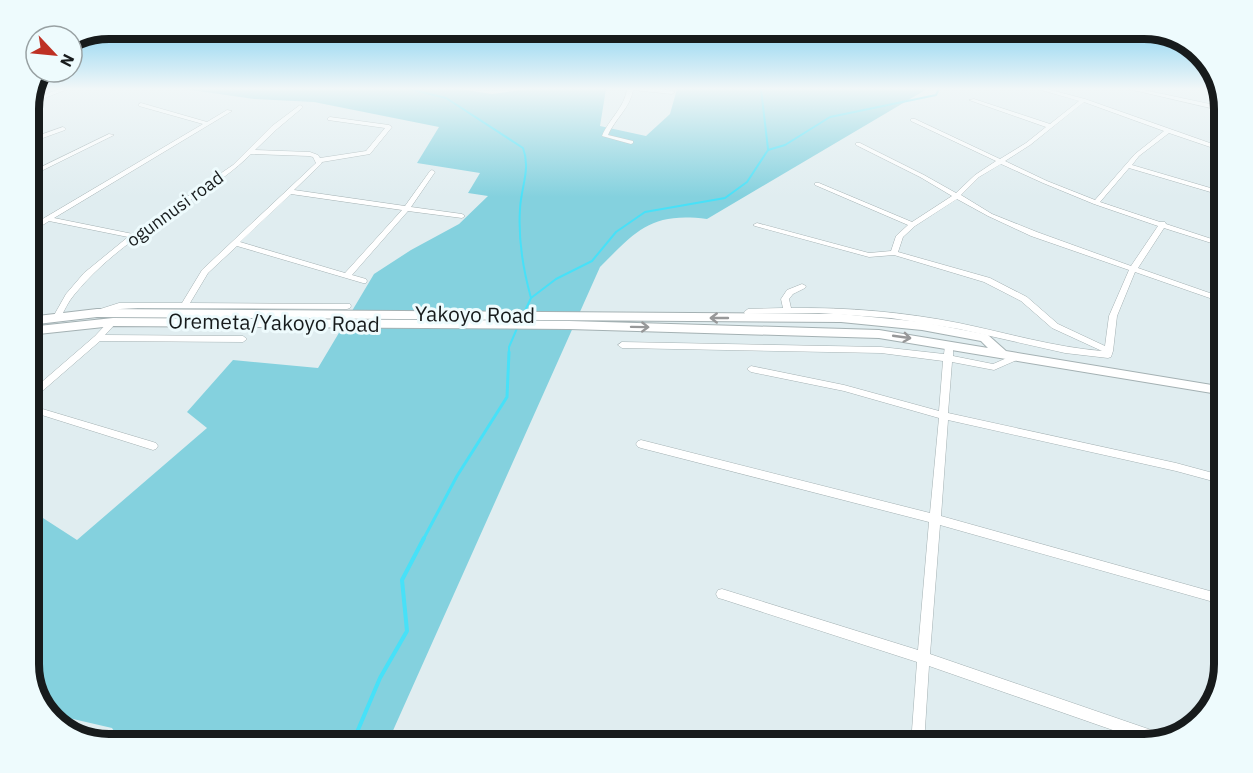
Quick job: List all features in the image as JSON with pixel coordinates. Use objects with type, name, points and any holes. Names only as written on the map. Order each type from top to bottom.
[{"type":"main road","name":"Yakoyo Road","points":[[39,325],[57,317],[98,313],[234,312],[841,318],[922,326],[984,338],[1003,354]]},
{"type":"main road","name":"Oremeta/Yakoyo Road","points":[[39,328],[113,322],[568,325],[879,334],[948,352],[1003,354],[1214,389]]},
{"type":"street","points":[[39,225],[206,125]]},
{"type":"street","name":"ogunnusi road","points":[[57,317],[62,304],[69,295],[96,268],[134,237],[234,166],[280,125]]},
{"type":"street","points":[[319,160],[368,153],[389,127],[376,125]]},
{"type":"street","points":[[611,125],[605,133],[609,138],[631,142]]},
{"type":"street","points":[[924,125],[1000,162],[1095,203],[1163,223],[1214,241]]},
{"type":"street","points":[[1155,125],[1214,146]]},
{"type":"street","points":[[894,254],[900,236],[913,225],[956,196],[977,176],[1050,126]]},
{"type":"street","points":[[39,137],[63,129]]},
{"type":"street","points":[[1095,203],[1130,166],[1137,155],[1169,130]]},
{"type":"street","points":[[39,170],[111,135]]},
{"type":"street","points":[[858,144],[990,215],[1034,234],[1214,298]]},
{"type":"street","points":[[249,152],[309,154],[316,156],[319,160]]},
{"type":"street","points":[[185,304],[205,272],[317,167],[319,160]]},
{"type":"street","points":[[1130,166],[1214,191]]},
{"type":"street","points":[[346,276],[406,209],[432,172]]},
{"type":"street","points":[[817,184],[913,225]]},
{"type":"street","points":[[291,192],[462,216]]},
{"type":"street","points":[[50,219],[134,237]]},
{"type":"street","points":[[748,312],[787,309],[919,319],[1108,355],[1113,316],[1133,269],[1163,223]]},
{"type":"street","points":[[756,225],[869,255],[894,254],[987,280],[1024,299],[1055,326],[1109,351]]},
{"type":"street","points":[[235,243],[363,281]]},
{"type":"street","points":[[787,309],[785,299],[790,292],[802,286]]},
{"type":"street","points":[[98,313],[119,306],[185,304],[347,306]]},
{"type":"street","points":[[39,389],[113,322]]},
{"type":"street","points":[[98,338],[243,339]]},
{"type":"street","points":[[622,345],[948,352],[994,367],[1016,357]]},
{"type":"street","points":[[918,734],[948,352]]},
{"type":"street","points":[[751,369],[844,388],[942,415],[1214,477]]},
{"type":"street","points":[[39,411],[153,446]]},
{"type":"street","points":[[641,444],[934,519],[1214,597]]},
{"type":"street","points":[[722,594],[922,657],[1143,734]]},
{"type":"shaded area","points":[[429,125],[600,125],[646,136],[658,125],[866,125],[707,219],[672,218],[646,226],[624,243],[600,267],[391,734],[116,734],[112,728],[62,716],[53,707],[44,691],[39,669],[39,515],[77,540],[207,428],[187,412],[233,360],[318,368],[374,274],[411,250],[459,224],[488,196],[468,193],[480,173],[417,163],[439,127]]},
{"type":"waterway","points":[[488,125],[523,148],[526,171],[521,201],[520,243],[531,298]]},
{"type":"waterway","points":[[765,125],[768,149]]},
{"type":"waterway","points":[[531,298],[556,279],[592,261],[616,232],[645,212],[725,198],[747,182],[768,150],[785,145],[817,125]]},
{"type":"waterway","points":[[523,315],[531,298]]},
{"type":"waterway","points":[[509,352],[518,326]]},
{"type":"waterway","points":[[423,540],[457,476],[507,397],[509,352]]},
{"type":"waterway","points":[[356,734],[380,678],[407,631],[402,580],[424,538]]}]
